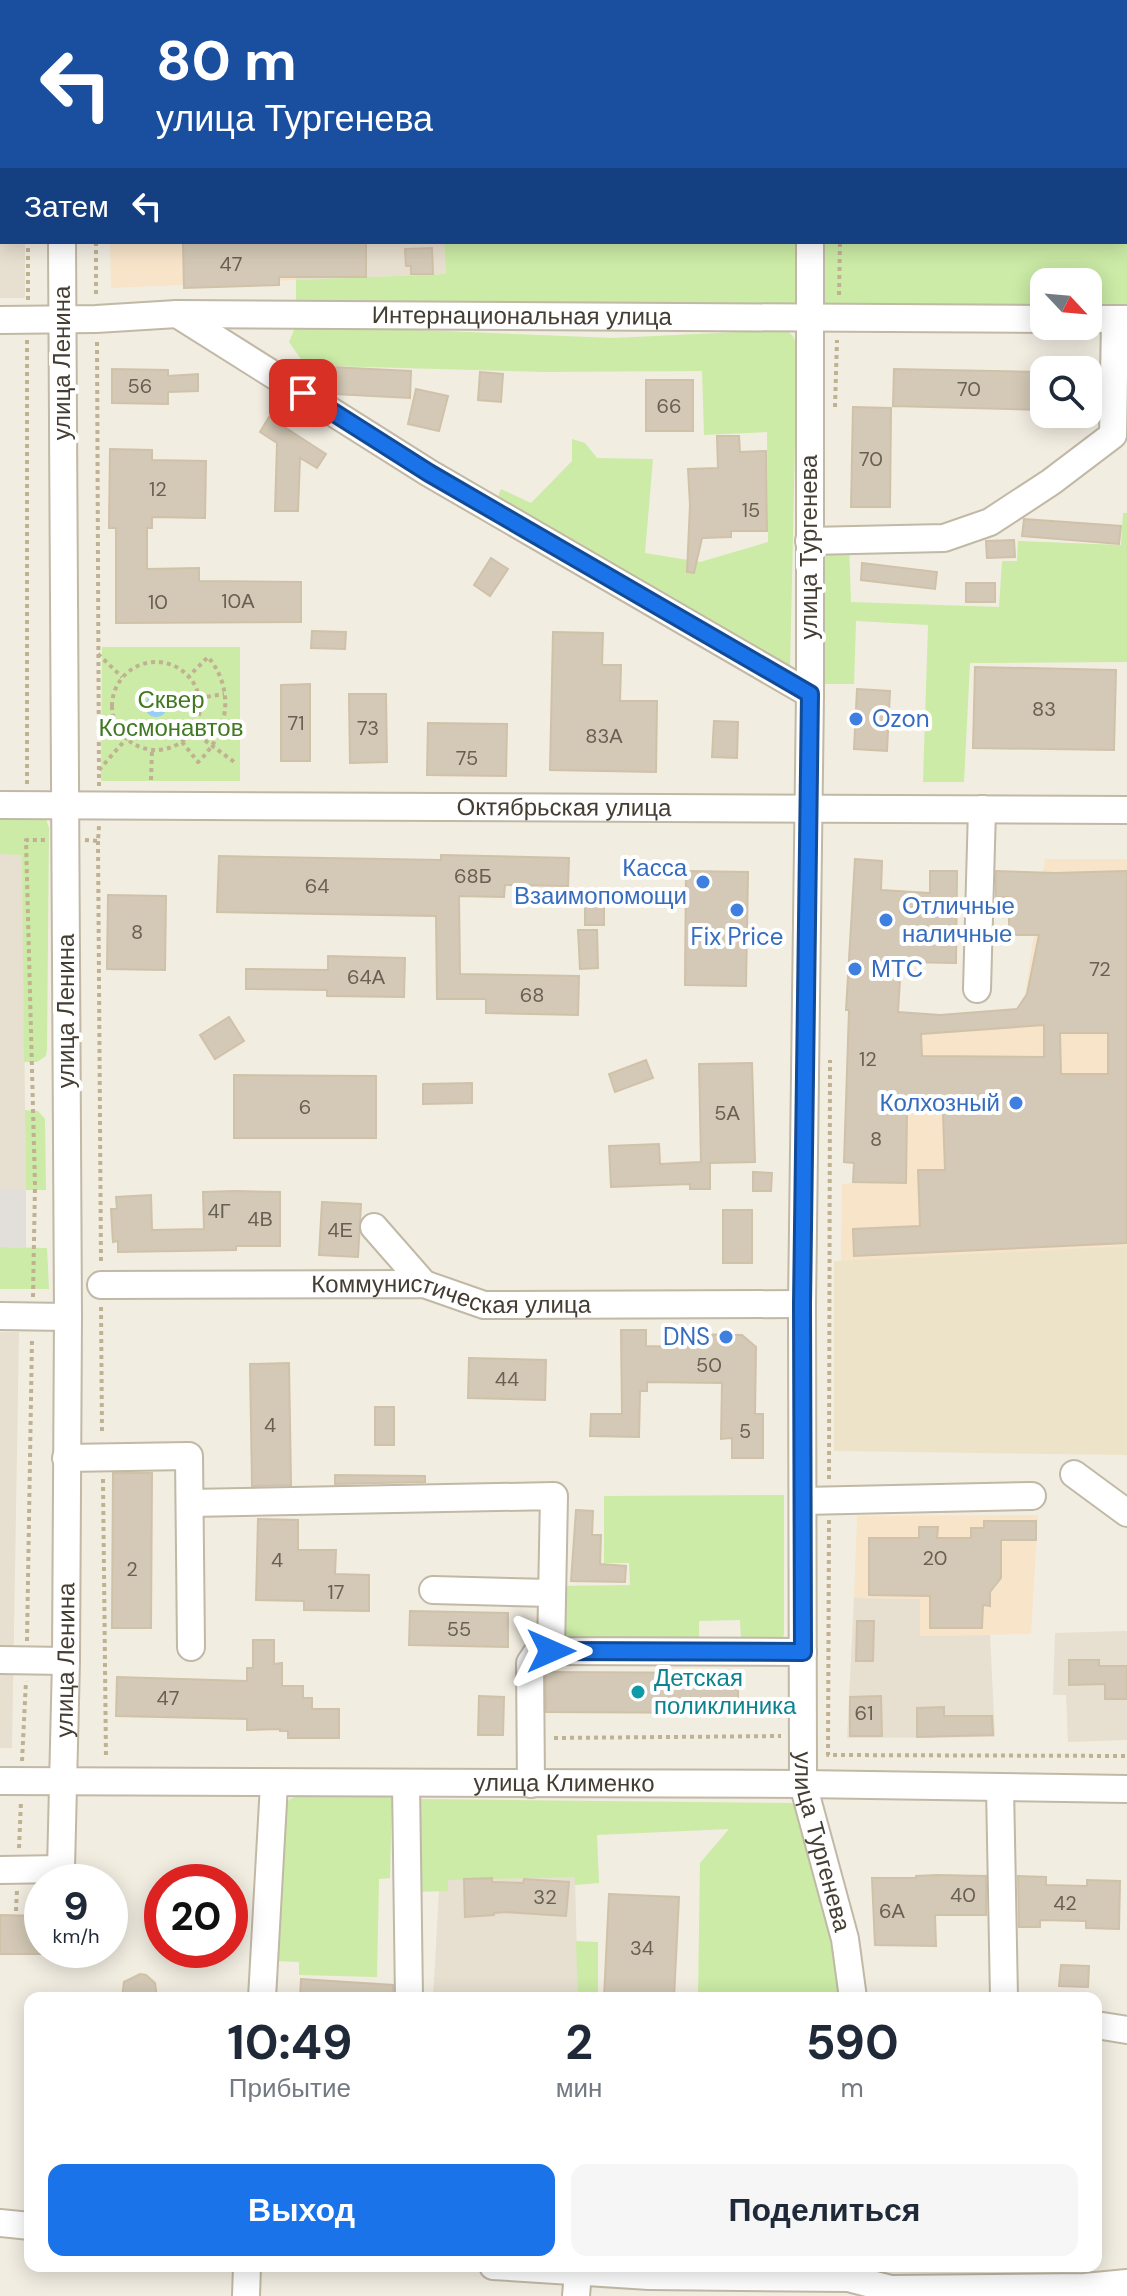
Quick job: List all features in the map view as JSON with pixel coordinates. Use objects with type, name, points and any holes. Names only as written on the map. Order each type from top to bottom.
[{"type":"street","name":"улица Ленина","points":[[0,1870],[61,1869],[68,1317],[62,244]]},
{"type":"street","name":"улица Тургенева","points":[[810,244],[810,694],[802,1304],[816,1501],[803,1652],[803,1784],[845,1939],[852,1992]]},
{"type":"street","name":"Интернациональная улица","points":[[0,320],[177,314],[1030,319]]},
{"type":"street","points":[[177,314],[429,473],[810,694]]},
{"type":"street","points":[[809,541],[944,538],[990,522],[1051,482],[1113,435],[1121,319]]},
{"type":"street","name":"Октябрьская улица","points":[[13,805],[1127,810]]},
{"type":"street","points":[[977,989],[982,809]]},
{"type":"street","points":[[374,1227],[424,1284]]},
{"type":"street","name":"Коммунистическая улица","points":[[101,1285],[424,1284],[484,1305],[802,1304]]},
{"type":"street","points":[[0,1316],[68,1317]]},
{"type":"street","points":[[66,1458],[189,1456],[191,1647]]},
{"type":"street","points":[[1074,1474],[1127,1513]]},
{"type":"street","points":[[190,1503],[554,1496],[551,1651]]},
{"type":"street","points":[[816,1501],[1032,1496]]},
{"type":"street","points":[[433,1590],[552,1593]]},
{"type":"street","points":[[531,1784],[530,1663],[538,1651],[803,1652]]},
{"type":"street","points":[[0,1660],[66,1661]]},
{"type":"street","name":"улица Клименко","points":[[0,1781],[803,1784],[1127,1789]]},
{"type":"street","points":[[262,1992],[274,1784]]},
{"type":"street","points":[[406,1784],[409,1992]]},
{"type":"street","points":[[1000,1787],[1004,1992]]},
{"type":"street","points":[[1102,2026],[1127,2030]]},
{"type":"street","points":[[0,2223],[24,2225]]},
{"type":"street","points":[[246,2296],[247,2272]]},
{"type":"street","points":[[521,2272],[577,2284],[649,2276],[848,2272],[891,2292],[1127,2283]]},
{"type":"path","points":[[26,840],[13,805],[28,244]]},
{"type":"path","points":[[835,413],[840,244]]},
{"type":"path","points":[[98,654],[122,677]]},
{"type":"path","points":[[182,742],[198,762],[213,746],[225,715],[225,694],[219,674],[208,657],[189,676]]},
{"type":"path","points":[[160,662],[176,666],[189,676],[199,698],[198,718],[182,742],[169,748],[152,750],[126,739],[117,727],[112,705],[113,694],[122,677],[142,664],[160,662]]},
{"type":"path","points":[[199,698],[225,694]]},
{"type":"path","points":[[98,705],[112,705]]},
{"type":"path","points":[[192,731],[237,764]]},
{"type":"path","points":[[99,771],[126,739]]},
{"type":"path","points":[[151,780],[152,750]]},
{"type":"path","points":[[98,841],[106,1781]]},
{"type":"path","points":[[830,1045],[816,1501],[828,1755],[1127,1756]]},
{"type":"path","points":[[531,1738],[804,1736]]},
{"type":"shaded area","points":[[0,244],[25,244],[25,298],[0,298]]},
{"type":"shaded area","points":[[110,244],[298,244],[296,280],[111,288]]},
{"type":"shaded area","points":[[298,244],[444,244],[446,274],[296,280]]},
{"type":"shaded area","points":[[0,854],[22,854],[26,1190],[0,1190]]},
{"type":"shaded area","name":"Колхозный","points":[[1045,859],[1127,859],[1127,1246],[841,1261],[842,1184],[895,1179],[917,1027],[1023,1009]]},
{"type":"shaded area","points":[[0,1190],[26,1190],[26,1248],[0,1247]]},
{"type":"shaded area","points":[[1127,1246],[1127,1455],[834,1451],[834,1261]]},
{"type":"shaded area","points":[[0,1332],[19,1332],[12,1748],[0,1748]]},
{"type":"shaded area","points":[[1038,1515],[1031,1634],[920,1636],[920,1599],[854,1598],[857,1516]]},
{"type":"shaded area","points":[[854,1598],[920,1599],[920,1636],[990,1635],[995,1737],[847,1738]]},
{"type":"shaded area","points":[[1127,1631],[1127,1740],[1068,1742],[1066,1695],[1053,1695],[1055,1633]]},
{"type":"shaded area","points":[[575,1877],[578,1992],[433,1992],[439,1891],[448,1880]]},
{"type":"green space","points":[[444,244],[800,244],[798,302],[792,307],[542,313],[296,301],[296,280],[446,274]]},
{"type":"green space","points":[[819,244],[1127,244],[1127,311],[1102,311],[1102,268],[1030,268],[1030,310],[825,307],[819,299]]},
{"type":"green space","points":[[296,325],[613,338],[777,330],[790,333],[797,353],[790,669],[497,499],[501,489],[531,503],[572,461],[572,439],[585,443],[597,458],[653,459],[645,553],[700,562],[768,542],[767,432],[704,435],[702,371],[544,372],[329,366],[325,394],[289,342]]},
{"type":"green space","points":[[1123,513],[1127,513],[1127,662],[970,663],[964,782],[923,782],[928,625],[856,621],[854,684],[822,684],[821,545],[849,544],[851,602],[999,607],[1002,561],[1017,561],[1018,541],[1121,545]]},
{"type":"green space","name":"Сквер Космонавтов","points":[[102,647],[240,647],[240,781],[101,781]]},
{"type":"green space","points":[[0,812],[40,812],[49,828],[47,1050],[46,1056],[37,1062],[24,1062],[22,855],[0,854]]},
{"type":"green space","points":[[25,1110],[38,1111],[45,1119],[46,1190],[26,1190]]},
{"type":"green space","points":[[0,1247],[47,1248],[49,1289],[0,1289]]},
{"type":"green space","points":[[784,1495],[782,1641],[741,1640],[740,1620],[699,1621],[699,1644],[559,1644],[559,1586],[630,1585],[629,1563],[604,1563],[604,1496]]},
{"type":"green space","points":[[300,1795],[392,1795],[390,1878],[379,1879],[377,1977],[299,1975],[299,1962],[274,1961],[285,1805]]},
{"type":"green space","points":[[417,1799],[791,1803],[797,1807],[838,1962],[839,1992],[698,1992],[700,1863],[729,1829],[597,1835],[599,1883],[575,1885],[575,1877],[448,1880],[448,1891],[414,1892]]},
{"type":"green space","points":[[576,1941],[598,1942],[598,1992],[578,1992]]},
{"type":"water","points":[[156,695],[164,698],[167,706],[164,714],[156,717],[148,714],[145,706],[148,698]]},
{"type":"building","points":[[183,244],[366,244],[366,277],[279,277],[279,285],[184,288]]},
{"type":"building","points":[[432,248],[433,274],[411,274],[411,266],[406,266],[405,249]]},
{"type":"building","points":[[330,367],[411,371],[410,398],[334,394],[328,391]]},
{"type":"building","points":[[112,369],[168,370],[168,376],[198,374],[198,391],[168,392],[168,404],[112,403]]},
{"type":"building","points":[[894,369],[1030,372],[1030,410],[893,406]]},
{"type":"building","points":[[480,372],[503,374],[501,402],[478,400]]},
{"type":"building","points":[[646,380],[693,380],[693,431],[646,431]]},
{"type":"building","points":[[416,389],[448,396],[439,431],[408,424]]},
{"type":"building","points":[[853,407],[891,408],[890,507],[851,507]]},
{"type":"building","points":[[269,417],[326,454],[317,468],[300,458],[298,511],[275,511],[277,443],[260,432]]},
{"type":"building","points":[[717,436],[739,436],[740,452],[766,451],[767,531],[731,531],[731,537],[702,538],[694,573],[687,572],[688,469],[718,468]]},
{"type":"building","points":[[110,449],[152,450],[152,460],[206,461],[205,518],[152,517],[152,528],[147,528],[147,569],[199,568],[199,581],[301,582],[301,622],[116,623],[116,528],[109,528]]},
{"type":"building","points":[[1024,519],[1121,526],[1119,544],[1022,536]]},
{"type":"building","points":[[1014,540],[1015,557],[987,558],[986,541]]},
{"type":"building","points":[[491,558],[508,569],[490,596],[474,585]]},
{"type":"building","points":[[862,563],[937,572],[935,589],[861,580]]},
{"type":"building","points":[[966,583],[995,583],[995,602],[966,602]]},
{"type":"building","points":[[312,631],[346,632],[345,649],[311,648]]},
{"type":"building","points":[[553,632],[603,633],[602,665],[621,665],[620,701],[657,701],[656,772],[550,770]]},
{"type":"building","points":[[975,667],[1116,670],[1114,750],[973,748]]},
{"type":"building","points":[[310,684],[310,761],[281,761],[281,685]]},
{"type":"building","points":[[857,689],[890,691],[887,751],[854,749]]},
{"type":"building","points":[[349,694],[386,694],[387,762],[350,763]]},
{"type":"building","points":[[714,721],[738,722],[737,758],[712,757]]},
{"type":"building","points":[[428,723],[507,724],[506,776],[427,775]]},
{"type":"building","points":[[441,855],[569,858],[568,886],[505,885],[504,897],[459,896],[460,974],[579,976],[578,1015],[486,1013],[486,999],[437,999],[436,916],[217,912],[219,856],[441,860]]},
{"type":"building","name":"Колхозный","points":[[855,859],[882,861],[881,890],[930,893],[930,871],[957,871],[956,963],[901,962],[898,1012],[940,1015],[1017,1009],[1027,994],[1039,935],[1009,935],[1009,897],[996,897],[996,871],[1127,871],[1127,1243],[854,1256],[853,1229],[920,1226],[918,1170],[945,1170],[943,1114],[907,1112],[906,1183],[853,1182],[854,1163],[844,1162],[849,1010],[846,1010]],"holes":[[[1044,1025],[1044,1057],[922,1056],[921,1034]],[[1060,1033],[1108,1033],[1108,1074],[1061,1074]]]},
{"type":"building","points":[[686,871],[748,872],[746,986],[685,985]]},
{"type":"building","points":[[108,895],[166,896],[165,970],[107,969]]},
{"type":"building","points":[[585,899],[604,899],[604,925],[585,925]]},
{"type":"building","points":[[578,930],[597,930],[598,968],[580,969]]},
{"type":"building","points":[[328,956],[405,958],[404,997],[327,996],[327,990],[246,989],[246,969],[328,970]]},
{"type":"building","points":[[229,1017],[244,1041],[215,1059],[200,1035]]},
{"type":"building","points":[[646,1060],[653,1078],[615,1092],[609,1074]]},
{"type":"building","points":[[752,1063],[755,1162],[710,1163],[710,1189],[690,1189],[690,1184],[611,1187],[609,1146],[659,1144],[660,1164],[701,1162],[699,1064]]},
{"type":"building","points":[[234,1075],[376,1076],[376,1138],[234,1138]]},
{"type":"building","points":[[472,1083],[472,1103],[423,1104],[423,1084]]},
{"type":"building","points":[[753,1172],[772,1173],[771,1191],[753,1191]]},
{"type":"building","points":[[203,1192],[280,1192],[280,1246],[118,1252],[118,1241],[113,1242],[111,1209],[117,1209],[116,1197],[151,1195],[152,1230],[204,1229]]},
{"type":"building","points":[[322,1202],[361,1204],[358,1257],[319,1255]]},
{"type":"building","points":[[723,1210],[752,1210],[752,1263],[723,1263]]},
{"type":"building","points":[[621,1330],[646,1330],[646,1346],[683,1347],[683,1334],[742,1335],[756,1347],[755,1414],[763,1414],[763,1458],[732,1458],[732,1438],[721,1439],[722,1383],[647,1382],[647,1391],[640,1391],[639,1437],[590,1436],[591,1414],[622,1414]]},
{"type":"building","points":[[469,1358],[546,1360],[545,1400],[468,1398]]},
{"type":"building","points":[[289,1363],[291,1485],[252,1486],[250,1364]]},
{"type":"building","points":[[375,1407],[394,1407],[394,1445],[375,1445]]},
{"type":"building","points":[[113,1473],[152,1473],[151,1628],[112,1628]]},
{"type":"building","points":[[335,1475],[425,1476],[425,1482],[335,1484]]},
{"type":"building","points":[[576,1510],[593,1511],[592,1535],[601,1535],[600,1564],[626,1566],[625,1582],[571,1581]]},
{"type":"building","points":[[258,1519],[298,1520],[298,1550],[336,1550],[335,1574],[369,1575],[369,1611],[304,1610],[304,1601],[256,1600]]},
{"type":"building","points":[[984,1521],[1036,1521],[1036,1540],[1001,1540],[1001,1578],[990,1592],[990,1606],[983,1605],[982,1628],[930,1628],[930,1596],[869,1595],[869,1538],[919,1538],[919,1527],[938,1527],[937,1538],[971,1538],[971,1528],[984,1528]]},
{"type":"building","points":[[410,1611],[508,1613],[508,1647],[409,1645]]},
{"type":"building","points":[[857,1621],[874,1621],[873,1661],[856,1661]]},
{"type":"building","points":[[253,1640],[274,1640],[274,1664],[282,1663],[282,1686],[303,1686],[303,1698],[312,1698],[312,1709],[339,1709],[339,1738],[288,1738],[288,1731],[280,1729],[247,1730],[247,1719],[116,1716],[117,1677],[247,1681],[247,1668],[253,1668]]},
{"type":"building","points":[[1069,1660],[1099,1660],[1099,1666],[1127,1666],[1127,1699],[1105,1699],[1105,1684],[1069,1685]]},
{"type":"building","name":"Детская поликлиника","points":[[546,1672],[738,1673],[738,1713],[546,1712]]},
{"type":"building","points":[[479,1696],[504,1697],[503,1735],[478,1735]]},
{"type":"building","points":[[881,1696],[882,1736],[850,1736],[850,1697]]},
{"type":"building","points":[[944,1707],[944,1716],[992,1716],[993,1735],[917,1737],[917,1708]]},
{"type":"building","points":[[986,1876],[986,1915],[935,1915],[936,1946],[875,1945],[872,1878]]},
{"type":"building","points":[[1018,1876],[1046,1877],[1046,1885],[1087,1886],[1087,1880],[1120,1881],[1119,1929],[1086,1928],[1086,1921],[1040,1920],[1040,1927],[1019,1927]]},
{"type":"building","points":[[492,1878],[492,1882],[523,1883],[524,1879],[569,1882],[566,1916],[506,1912],[465,1917],[464,1879]]},
{"type":"building","points":[[609,1894],[679,1897],[674,1992],[604,1992]]},
{"type":"building","points":[[0,1915],[24,1916],[24,1954],[0,1954]]},
{"type":"building","points":[[1061,1965],[1089,1966],[1088,1987],[1059,1986]]},
{"type":"building","points":[[140,1974],[146,1975],[155,1983],[156,1992],[123,1992],[124,1982]]},
{"type":"building","points":[[301,1979],[393,1985],[393,1992],[300,1992]]},
{"type":"place","name":"Ozon","points":[[856,719]]},
{"type":"place","name":"Касса Взаимопомощи","points":[[703,882]]},
{"type":"place","name":"Fix Price","points":[[737,910]]},
{"type":"place","name":"Отличные наличные","points":[[886,920]]},
{"type":"place","name":"МТС","points":[[855,969]]},
{"type":"place","name":"Колхозный","points":[[1016,1103]]},
{"type":"place","name":"DNS","points":[[726,1337]]},
{"type":"place","name":"Детская поликлиника","points":[[638,1692]]},
{"type":"route","points":[[303,393],[429,473],[810,694],[802,1304],[803,1652],[551,1651]]}]
